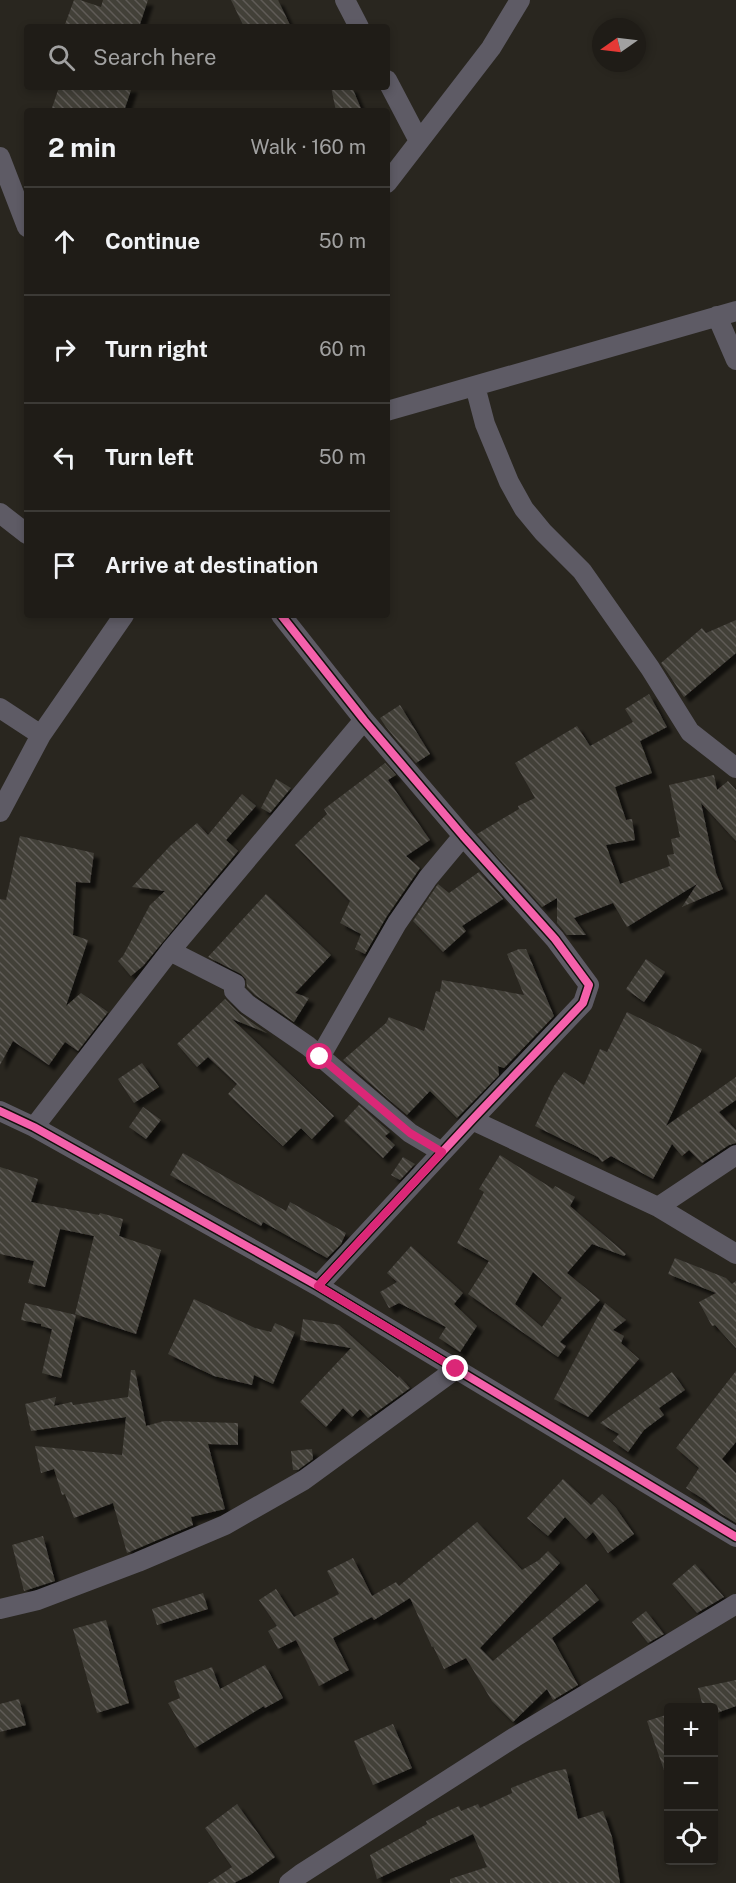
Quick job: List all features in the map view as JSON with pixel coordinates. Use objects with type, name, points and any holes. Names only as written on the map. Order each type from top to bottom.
[{"type":"street","points":[[345,0],[358,24]]},
{"type":"street","points":[[390,179],[490,48],[520,0]]},
{"type":"street","points":[[390,86],[419,141]]},
{"type":"street","points":[[0,157],[24,219]]},
{"type":"street","points":[[390,410],[736,311]]},
{"type":"street","points":[[717,316],[736,360]]},
{"type":"street","points":[[475,386],[484,424],[509,482],[524,508],[543,532],[582,571],[650,668],[690,732],[736,768]]},
{"type":"street","points":[[0,513],[24,532]]},
{"type":"street","points":[[0,813],[41,735],[122,618]]},
{"type":"street","points":[[283,618],[364,720],[555,939],[589,986],[583,1003],[318,1286]]},
{"type":"street","points":[[0,708],[41,735]]},
{"type":"street","points":[[34,1127],[170,951],[364,720]]},
{"type":"street","points":[[320,1057],[397,923],[428,878],[463,836]]},
{"type":"street","points":[[170,951],[235,984],[234,991],[247,1004],[308,1046],[410,1133],[442,1152]]},
{"type":"street","points":[[0,1111],[34,1127],[318,1286],[736,1537]]},
{"type":"street","points":[[472,1120],[658,1207],[736,1254]]},
{"type":"street","points":[[658,1207],[736,1155]]},
{"type":"street","points":[[0,1609],[38,1600],[138,1562],[225,1525],[304,1480],[456,1369]]},
{"type":"street","points":[[298,1880],[515,1737],[736,1604]]},
{"type":"building","points":[[74,0],[101,7],[103,0],[148,0],[140,24],[65,24]]},
{"type":"building","points":[[231,0],[278,0],[290,24],[243,24]]},
{"type":"building","points":[[58,90],[131,90],[125,108],[52,108]]},
{"type":"building","points":[[332,90],[353,90],[361,108],[335,108]]},
{"type":"building","points":[[736,620],[736,653],[684,697],[661,663],[702,628],[706,633]]},
{"type":"building","points":[[649,694],[667,727],[640,741],[652,773],[615,787],[626,820],[632,819],[635,840],[606,845],[620,884],[670,866],[667,855],[674,854],[671,839],[680,837],[669,785],[714,775],[717,790],[728,781],[736,790],[736,841],[701,803],[716,873],[723,889],[682,907],[697,884],[627,927],[613,903],[574,918],[586,935],[567,935],[557,923],[557,898],[542,907],[477,834],[519,809],[518,806],[535,798],[515,763],[577,726],[590,746],[633,722],[625,709]]},
{"type":"building","points":[[400,705],[430,754],[416,763],[380,718]]},
{"type":"building","points":[[385,763],[396,775],[388,780],[430,840],[406,856],[420,868],[387,916],[365,954],[355,949],[361,934],[340,923],[350,901],[295,845],[327,814],[324,809]]},
{"type":"building","points":[[276,779],[291,788],[270,813],[261,808]]},
{"type":"building","points":[[242,794],[256,806],[226,840],[238,851],[143,966],[131,976],[118,961],[123,956],[150,905],[165,891],[132,887],[170,846],[197,823],[208,835]]},
{"type":"building","points":[[20,836],[94,853],[90,883],[76,882],[73,935],[88,940],[66,1006],[81,993],[108,1012],[78,1051],[65,1042],[49,1065],[13,1041],[0,1065],[0,899],[6,900]]},
{"type":"building","points":[[479,872],[503,899],[462,926],[466,931],[443,952],[413,921],[438,884],[449,893]]},
{"type":"building","points":[[266,894],[331,955],[295,993],[309,998],[294,1022],[255,995],[247,987],[246,979],[241,974],[208,957]]},
{"type":"building","points":[[526,949],[554,1016],[504,1068],[498,1066],[499,1075],[457,1118],[430,1091],[407,1115],[343,1060],[386,1023],[389,1017],[424,1031],[436,991],[440,992],[442,980],[524,995],[507,954]]},
{"type":"building","points":[[646,959],[665,972],[644,1002],[626,989]]},
{"type":"building","points":[[225,999],[240,1014],[267,1033],[232,1019],[334,1116],[312,1139],[301,1128],[283,1146],[228,1094],[237,1084],[208,1057],[197,1067],[177,1044]]},
{"type":"building","points":[[627,1012],[702,1049],[666,1126],[736,1077],[736,1100],[719,1112],[736,1130],[736,1143],[729,1145],[702,1163],[689,1150],[682,1156],[672,1144],[653,1179],[611,1156],[602,1162],[598,1157],[535,1126],[554,1086],[564,1072],[584,1085],[600,1049],[607,1052]]},
{"type":"building","points":[[142,1063],[159,1087],[134,1103],[118,1079]]},
{"type":"building","points":[[359,1105],[390,1132],[385,1136],[395,1145],[383,1158],[344,1121]]},
{"type":"building","points":[[143,1107],[161,1120],[146,1139],[129,1127]]},
{"type":"building","points":[[183,1153],[286,1211],[290,1202],[346,1233],[341,1244],[327,1258],[263,1222],[261,1226],[170,1175]]},
{"type":"building","points":[[500,1155],[553,1189],[555,1186],[575,1197],[570,1206],[626,1254],[624,1256],[592,1244],[567,1273],[600,1300],[560,1342],[566,1346],[558,1357],[468,1294],[489,1261],[457,1243],[484,1192],[479,1189]],"holes":[[[533,1272],[562,1298],[542,1327],[515,1304]]]},
{"type":"building","points":[[403,1157],[415,1164],[400,1180],[391,1175]]},
{"type":"building","points":[[0,1167],[38,1179],[31,1202],[123,1219],[119,1236],[161,1250],[136,1334],[75,1314],[94,1236],[60,1229],[45,1287],[28,1283],[34,1261],[0,1254]]},
{"type":"building","points":[[411,1246],[463,1293],[454,1304],[477,1326],[460,1352],[439,1338],[446,1327],[399,1303],[389,1308],[380,1292],[397,1282],[387,1273]]},
{"type":"building","points":[[675,1258],[726,1278],[732,1284],[736,1281],[736,1348],[715,1325],[712,1326],[699,1302],[716,1293],[668,1274]]},
{"type":"building","points":[[194,1299],[255,1328],[271,1332],[275,1323],[295,1332],[273,1384],[254,1375],[252,1385],[214,1376],[168,1354]]},
{"type":"building","points":[[25,1303],[76,1315],[61,1378],[42,1373],[52,1329],[21,1320]]},
{"type":"building","points":[[605,1303],[626,1320],[613,1330],[624,1336],[621,1343],[639,1359],[588,1417],[554,1399]]},
{"type":"building","points":[[303,1319],[339,1325],[410,1388],[368,1418],[360,1409],[352,1417],[343,1408],[326,1427],[300,1402],[351,1348],[300,1340]]},
{"type":"building","points":[[131,1370],[135,1370],[146,1426],[164,1421],[238,1423],[238,1445],[208,1444],[225,1509],[191,1517],[193,1525],[127,1553],[113,1503],[74,1518],[65,1494],[62,1495],[54,1469],[41,1473],[35,1446],[122,1455],[126,1417],[31,1431],[25,1404],[56,1397],[54,1406],[128,1397]]},
{"type":"building","points":[[736,1371],[736,1442],[722,1459],[736,1473],[736,1523],[686,1488],[699,1468],[676,1448]]},
{"type":"building","points":[[672,1372],[685,1390],[659,1408],[664,1415],[644,1430],[628,1452],[613,1441],[619,1434],[600,1423]]},
{"type":"building","points":[[312,1449],[313,1459],[298,1470],[293,1470],[291,1451]]},
{"type":"building","points":[[563,1479],[591,1505],[602,1494],[616,1508],[634,1534],[608,1553],[593,1532],[586,1539],[565,1517],[548,1536],[527,1518]]},
{"type":"building","points":[[477,1522],[522,1570],[539,1560],[548,1551],[560,1563],[480,1648],[493,1661],[586,1584],[599,1600],[552,1638],[578,1685],[553,1700],[547,1689],[513,1722],[492,1701],[466,1658],[444,1669],[410,1598],[374,1620],[372,1617],[333,1638],[349,1670],[319,1686],[296,1640],[278,1649],[268,1631],[277,1626],[259,1600],[276,1589],[294,1617],[339,1594],[327,1571],[353,1558],[372,1596],[396,1582],[399,1586]]},
{"type":"building","points":[[43,1536],[55,1581],[24,1591],[12,1545]]},
{"type":"building","points":[[695,1564],[724,1597],[697,1613],[672,1584]]},
{"type":"building","points":[[203,1593],[208,1609],[157,1625],[152,1609]]},
{"type":"building","points":[[646,1611],[664,1634],[648,1643],[632,1622]]},
{"type":"building","points":[[106,1620],[129,1703],[97,1713],[73,1629]]},
{"type":"building","points":[[265,1665],[283,1698],[265,1708],[264,1706],[195,1748],[168,1703],[180,1698],[174,1681],[212,1667],[220,1689]]},
{"type":"building","points":[[736,1680],[736,1706],[718,1713],[718,1703],[702,1703],[698,1688]]},
{"type":"building","points":[[19,1699],[26,1725],[0,1732],[0,1704]]},
{"type":"building","points":[[664,1716],[664,1770],[647,1721]]},
{"type":"building","points":[[393,1724],[412,1768],[373,1785],[354,1741]]},
{"type":"building","points":[[566,1769],[578,1819],[603,1811],[612,1837],[620,1883],[450,1883],[450,1879],[487,1867],[473,1834],[377,1879],[370,1855],[427,1824],[426,1821],[459,1806],[461,1811],[478,1804],[480,1808],[512,1793],[511,1788],[551,1772]]},
{"type":"building","points":[[237,1804],[275,1857],[250,1875],[234,1883],[208,1883],[232,1867],[205,1828]]},
{"type":"cycle path","points":[[283,618],[364,720],[555,939],[589,985],[583,1003],[318,1286]]},
{"type":"cycle path","points":[[0,1111],[34,1127],[318,1286],[736,1537]]},
{"type":"route","points":[[320,1057],[410,1133],[442,1152],[318,1286],[456,1369]]}]
